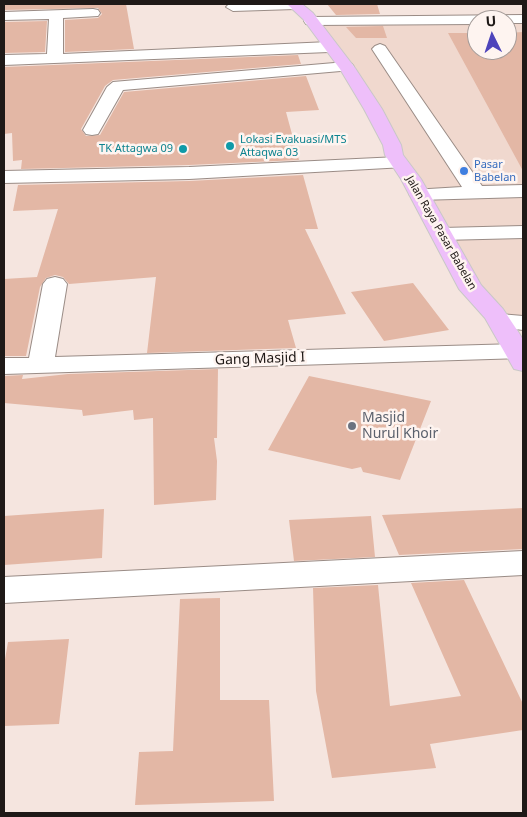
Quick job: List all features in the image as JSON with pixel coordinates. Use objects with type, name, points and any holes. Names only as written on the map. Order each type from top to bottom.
[{"type":"main road","name":"Jalan Raya Pasar Babelan","points":[[294,5],[308,16],[329,47],[346,67],[373,109],[398,163],[411,178],[471,289],[512,322],[520,358]]},
{"type":"street","points":[[233,7],[294,5]]},
{"type":"street","points":[[4,16],[93,13]]},
{"type":"street","points":[[54,59],[58,45],[54,27],[58,14]]},
{"type":"street","points":[[311,21],[467,20]]},
{"type":"street","points":[[4,77],[5,60],[329,47]]},
{"type":"street","points":[[380,49],[476,192]]},
{"type":"street","points":[[92,130],[115,87],[119,85],[346,67]]},
{"type":"street","points":[[4,178],[189,173],[398,163]]},
{"type":"street","points":[[418,194],[523,190]]},
{"type":"street","points":[[442,234],[523,232]]},
{"type":"street","points":[[40,366],[55,284]]},
{"type":"street","name":"Gang Masjid I","points":[[4,366],[520,358]]},
{"type":"street","points":[[4,590],[523,563]]},
{"type":"shaded area","name":"Pasar Babelan","points":[[517,19],[523,19],[523,323],[500,321],[311,21],[467,20],[467,60],[517,60]]},
{"type":"building","points":[[4,4],[126,4],[134,49],[65,52],[65,20],[98,18],[102,14],[98,8],[4,10]]},
{"type":"building","points":[[327,4],[377,4],[380,14],[336,15]]},
{"type":"building","points":[[47,21],[45,52],[4,53],[4,22]]},
{"type":"building","points":[[383,26],[387,38],[356,38],[346,27]]},
{"type":"building","points":[[517,32],[523,32],[523,171],[448,33],[467,33],[467,60],[517,60]]},
{"type":"building","points":[[298,55],[301,64],[113,80],[105,86],[81,129],[86,136],[100,135],[124,92],[306,76],[319,110],[286,112],[299,160],[21,169],[22,160],[13,161],[12,133],[4,134],[4,67]]},
{"type":"building","points":[[303,175],[318,229],[305,229],[346,314],[288,320],[296,348],[147,353],[156,277],[69,284],[63,277],[55,275],[46,278],[40,287],[26,356],[4,356],[4,279],[37,277],[58,209],[13,211],[18,185],[189,181]]},
{"type":"building","points":[[413,283],[449,330],[384,341],[351,292]]},
{"type":"building","points":[[218,369],[217,438],[214,438],[217,461],[216,500],[154,505],[153,418],[134,420],[133,410],[83,416],[82,410],[4,403],[4,376],[23,375],[22,379],[68,374]]},
{"type":"building","name":"Masjid Nurul Khoir","points":[[309,376],[431,401],[400,480],[363,472],[361,467],[352,469],[268,450]]},
{"type":"building","points":[[523,508],[523,549],[399,555],[382,515]]},
{"type":"building","points":[[104,509],[102,558],[4,565],[4,516]]},
{"type":"building","points":[[371,516],[375,557],[294,561],[289,520]]},
{"type":"building","points":[[464,580],[523,704],[523,730],[430,744],[436,768],[332,778],[316,691],[313,588],[378,585],[390,706],[461,696],[411,583]]},
{"type":"building","points":[[220,598],[220,700],[269,700],[274,801],[135,805],[139,752],[173,751],[180,599]]},
{"type":"building","points":[[69,639],[59,724],[4,726],[4,665],[8,642]]},
{"type":"place","name":"Lokasi Evakuasi/MTS Attaqwa 03","points":[[230,146]]},
{"type":"place","name":"TK Attagwa 09","points":[[183,149]]},
{"type":"place","name":"Pasar Babelan","points":[[464,171]]},
{"type":"place","name":"Masjid Nurul Khoir","points":[[352,426]]}]
